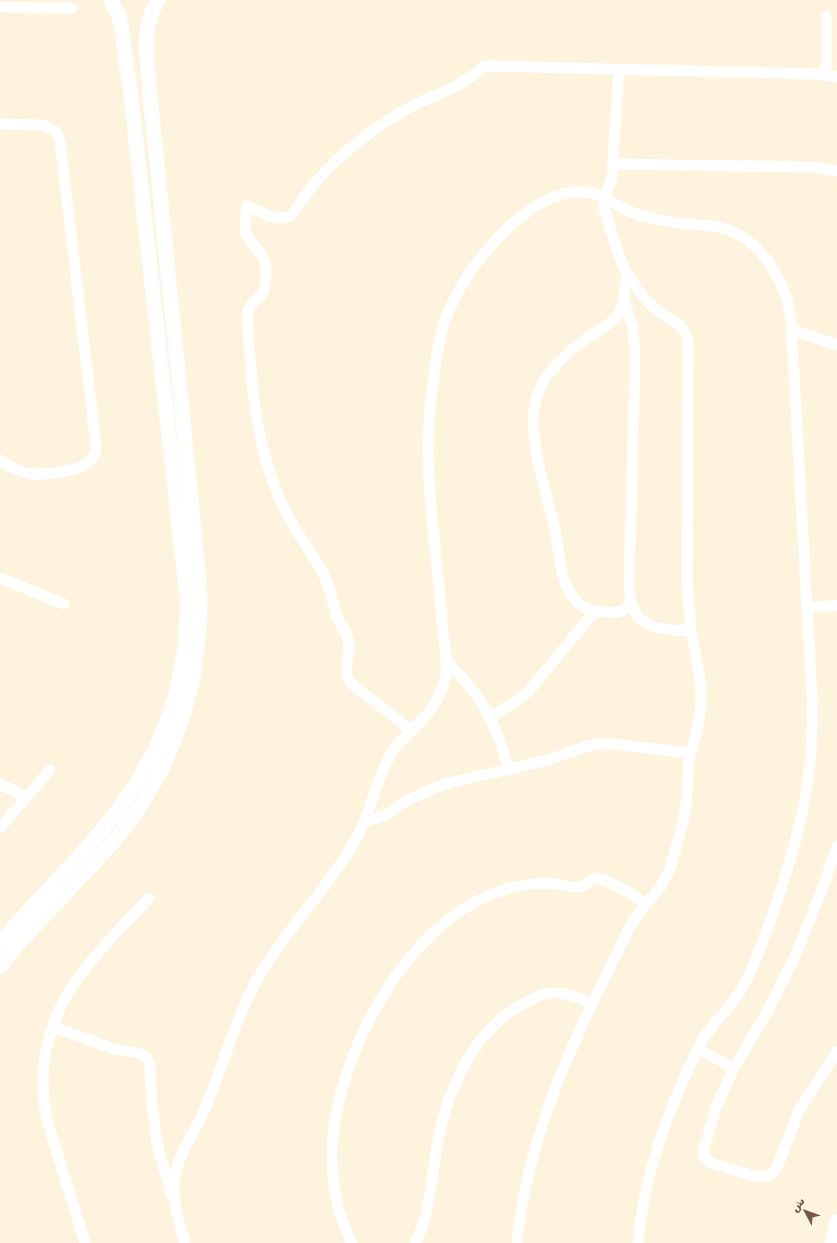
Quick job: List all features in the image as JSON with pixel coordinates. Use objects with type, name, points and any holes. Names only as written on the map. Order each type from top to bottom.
[{"type":"street","points":[[0,944],[104,828],[135,785],[153,753],[169,718],[184,664],[187,630],[187,598],[128,69],[121,23],[111,0]]},
{"type":"street","points":[[121,0],[127,13],[131,32],[131,51],[128,69]]},
{"type":"street","points":[[0,967],[16,946],[106,850],[142,804],[163,767],[180,729],[191,689],[195,665],[200,623],[199,578],[150,95],[147,35],[150,18],[158,0]]},
{"type":"street","points":[[0,7],[72,8]]},
{"type":"street","points":[[826,17],[826,74]]},
{"type":"street","points":[[411,730],[353,685],[348,679],[346,671],[350,652],[349,643],[336,615],[326,580],[290,519],[280,499],[268,468],[258,430],[254,404],[247,314],[250,304],[258,298],[264,290],[266,269],[262,254],[251,242],[246,233],[247,206],[278,218],[288,218],[292,215],[309,190],[324,173],[358,142],[405,110],[464,83],[477,74],[484,66],[826,74],[837,77]]},
{"type":"street","points":[[517,1243],[526,1182],[540,1130],[562,1071],[629,928],[661,886],[670,869],[685,812],[687,774],[690,753],[700,719],[702,695],[691,631],[687,584],[688,342],[687,336],[682,327],[649,304],[635,286],[621,260],[604,207],[604,198],[610,183],[613,164],[619,69]]},
{"type":"street","points":[[131,97],[150,95]]},
{"type":"street","points":[[0,124],[44,125],[56,132],[60,140],[96,449],[93,457],[87,464],[52,474],[26,472],[14,468],[0,460]]},
{"type":"street","points":[[613,164],[815,168],[837,171]]},
{"type":"street","points":[[174,1202],[174,1178],[177,1166],[202,1116],[248,997],[269,961],[346,855],[365,822],[388,759],[398,743],[424,718],[436,701],[444,682],[446,661],[432,519],[428,432],[436,358],[443,326],[455,297],[474,266],[498,238],[526,213],[551,198],[570,192],[590,193],[640,215],[663,220],[727,229],[748,240],[769,263],[780,282],[788,302],[792,330],[812,698],[813,725],[808,780],[798,832],[781,890],[770,923],[744,985],[731,1004],[709,1030],[698,1049],[672,1106],[654,1159],[643,1203],[638,1243]]},
{"type":"street","points":[[627,273],[624,285],[622,310],[615,319],[579,345],[553,368],[543,382],[534,408],[534,426],[537,456],[557,540],[564,579],[574,599],[583,606],[595,611],[618,612],[625,609],[631,603]]},
{"type":"street","points":[[624,300],[633,329],[635,358],[629,590],[631,603],[637,614],[653,627],[659,629],[691,631]]},
{"type":"street","points":[[792,330],[837,345]]},
{"type":"street","points":[[0,578],[64,604]]},
{"type":"street","points":[[807,608],[837,605]]},
{"type":"street","points":[[490,716],[510,706],[528,692],[595,611]]},
{"type":"street","points":[[446,661],[466,681],[490,716],[502,742],[508,769]]},
{"type":"street","points":[[365,822],[386,815],[406,801],[437,787],[548,760],[584,747],[604,744],[690,753]]},
{"type":"street","points":[[0,828],[50,770]]},
{"type":"street","points":[[0,784],[26,797]]},
{"type":"street","points":[[837,846],[824,885],[796,954],[766,1014],[734,1068],[716,1107],[703,1147],[703,1154],[705,1158],[711,1163],[757,1177],[763,1178],[772,1173],[779,1165],[799,1111],[837,1052]]},
{"type":"street","points":[[352,1243],[339,1209],[334,1180],[333,1142],[338,1104],[350,1066],[365,1029],[385,993],[411,956],[442,923],[462,909],[491,894],[521,886],[537,883],[557,884],[579,888],[595,878],[618,886],[646,904]]},
{"type":"street","points":[[86,1243],[48,1124],[43,1085],[45,1054],[52,1027],[63,1002],[78,977],[149,898]]},
{"type":"street","points":[[415,1243],[421,1233],[428,1211],[438,1145],[446,1112],[465,1064],[482,1038],[510,1011],[541,994],[564,994],[593,1004]]},
{"type":"street","points":[[52,1027],[114,1049],[139,1052],[146,1058],[150,1066],[152,1105],[157,1144],[184,1243]]},
{"type":"street","points":[[698,1049],[734,1068]]},
{"type":"street","points":[[832,1243],[837,1222]]}]
